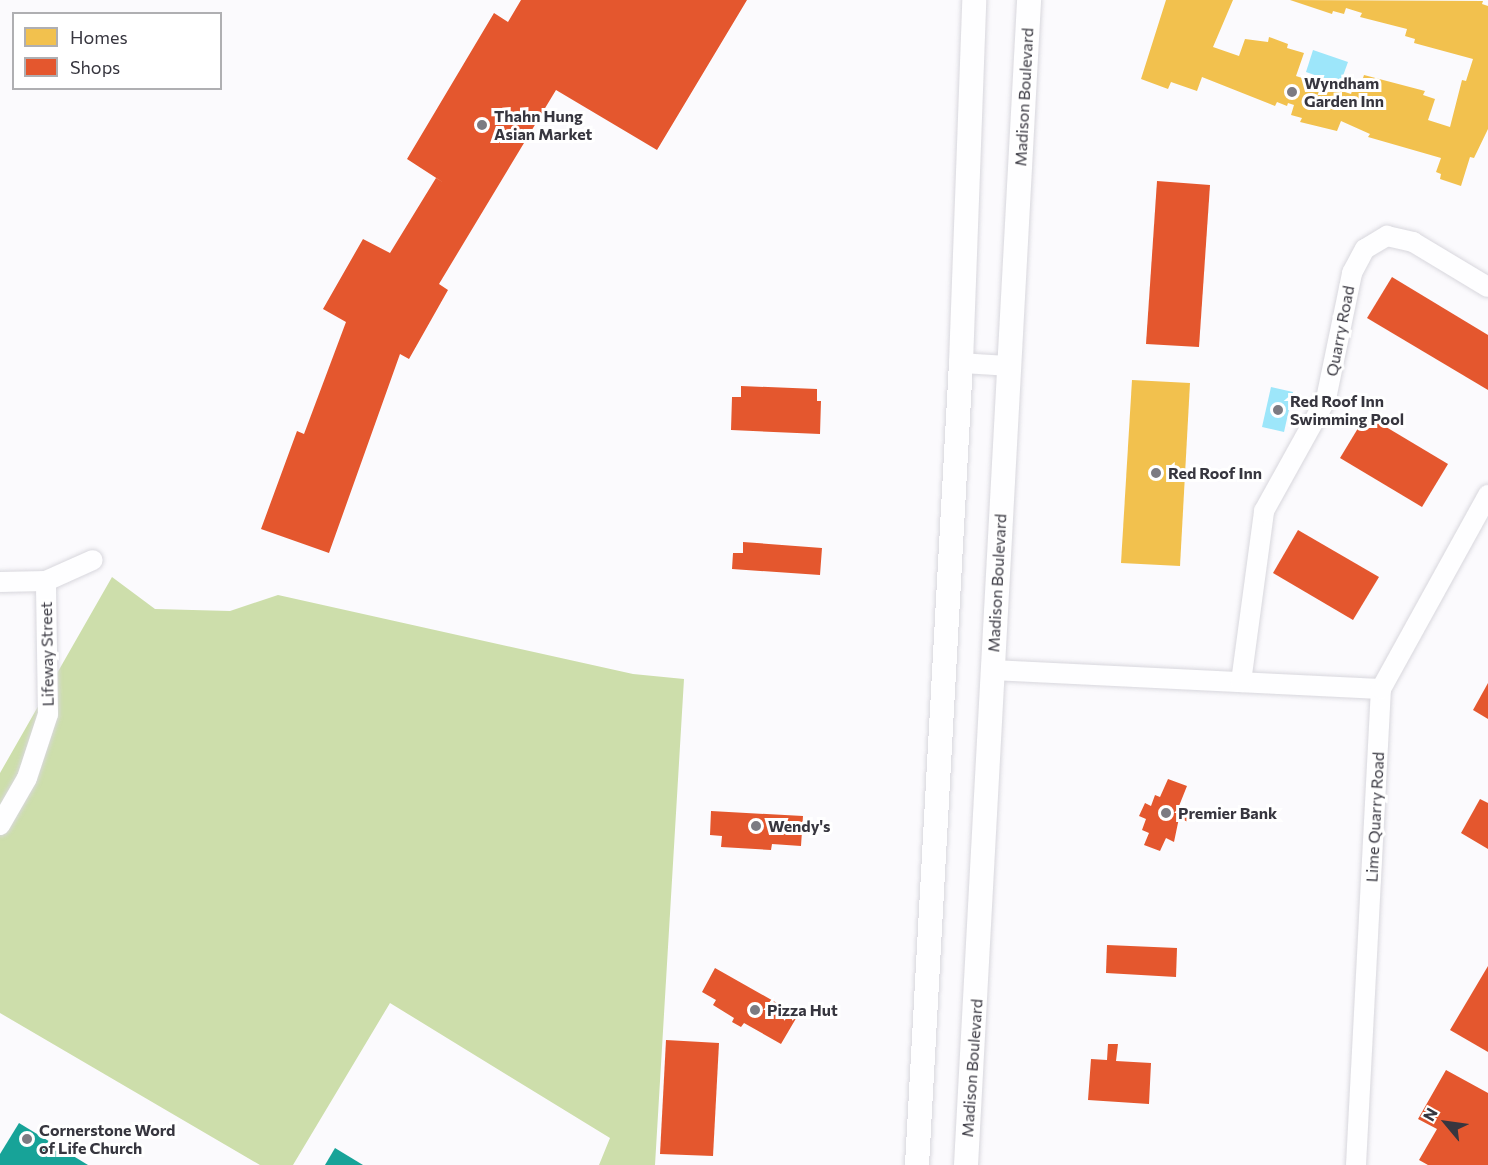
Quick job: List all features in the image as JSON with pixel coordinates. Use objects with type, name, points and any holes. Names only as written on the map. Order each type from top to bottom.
[{"type":"main road","points":[[917,1165],[961,363],[975,0]]},
{"type":"main road","name":"Madison Boulevard","points":[[966,1165],[1029,0]]},
{"type":"street","name":"Quarry Road","points":[[1241,682],[1264,511],[1326,399],[1352,273],[1365,249],[1387,236],[1413,242],[1488,287]]},
{"type":"street","points":[[961,363],[1009,366]]},
{"type":"street","name":"Lime Quarry Road","points":[[1356,1165],[1382,689],[1488,495]]},
{"type":"street","points":[[0,582],[46,581],[93,560]]},
{"type":"street","name":"Lifeway Street","points":[[0,825],[27,778],[48,714],[46,581]]},
{"type":"street","points":[[992,670],[1382,689]]},
{"type":"green space","points":[[112,577],[155,609],[230,611],[278,595],[633,674],[684,679],[655,1165],[599,1165],[610,1138],[390,1003],[293,1165],[260,1165],[0,1013],[0,773]]},
{"type":"water","points":[[1313,50],[1348,62],[1340,84],[1306,72]]},
{"type":"water","name":"Red Roof Inn Swimming Pool","points":[[1271,387],[1293,392],[1284,432],[1262,427]]},
{"type":"building: Homes","name":"Wyndham Garden Inn","points":[[1166,0],[1233,0],[1213,47],[1239,56],[1245,39],[1268,42],[1269,37],[1288,44],[1287,48],[1304,53],[1296,76],[1351,94],[1353,88],[1359,90],[1364,75],[1425,91],[1423,95],[1435,99],[1428,120],[1450,127],[1462,80],[1466,81],[1473,59],[1414,43],[1415,39],[1405,36],[1407,29],[1360,17],[1362,13],[1346,8],[1344,14],[1333,11],[1332,14],[1290,0],[1483,1],[1482,4],[1488,6],[1488,129],[1474,158],[1470,157],[1461,186],[1440,179],[1441,174],[1436,172],[1441,158],[1368,137],[1370,134],[1341,121],[1337,131],[1300,122],[1302,118],[1291,115],[1294,105],[1288,103],[1287,106],[1277,102],[1275,106],[1202,77],[1197,91],[1171,82],[1168,89],[1141,79]]},
{"type":"building: Homes","name":"Red Roof Inn","points":[[1132,380],[1190,383],[1180,566],[1121,563]]},
{"type":"building: Shops","points":[[521,0],[747,0],[657,150],[556,90],[439,284],[448,290],[409,359],[400,354],[329,553],[261,529],[297,431],[304,434],[346,322],[323,309],[363,239],[390,253],[436,178],[444,183],[407,159],[494,13],[508,22]]},
{"type":"building: Shops","points":[[1157,181],[1210,185],[1199,347],[1146,344]]},
{"type":"building: Shops","points":[[1392,277],[1488,335],[1488,390],[1367,318]]},
{"type":"building: Shops","points":[[741,386],[817,389],[817,401],[821,401],[820,434],[731,430],[732,397],[741,397]]},
{"type":"building: Shops","points":[[1366,415],[1448,464],[1422,507],[1340,458]]},
{"type":"building: Shops","points":[[1298,530],[1379,577],[1353,620],[1273,573]]},
{"type":"building: Shops","points":[[743,542],[822,548],[820,575],[732,569],[733,553],[743,553]]},
{"type":"building: Shops","points":[[1488,683],[1488,719],[1473,710]]},
{"type":"building: Shops","name":"Premier Bank","points":[[1168,779],[1187,786],[1179,806],[1192,811],[1188,822],[1179,818],[1174,842],[1166,838],[1160,851],[1144,845],[1149,833],[1142,830],[1146,819],[1139,816],[1145,803],[1151,806],[1155,795],[1160,797]]},
{"type":"building: Shops","points":[[1480,799],[1488,803],[1488,849],[1461,833]]},
{"type":"building: Shops","name":"Wendy's","points":[[711,811],[803,816],[801,846],[772,844],[771,850],[721,847],[722,836],[710,835]]},
{"type":"building: Shops","points":[[1107,945],[1177,948],[1176,977],[1106,973]]},
{"type":"building: Shops","points":[[1488,966],[1488,1052],[1450,1030]]},
{"type":"building: Shops","name":"Pizza Hut","points":[[715,968],[798,1015],[781,1044],[744,1023],[741,1027],[732,1022],[734,1018],[713,1005],[716,1000],[702,992]]},
{"type":"building: Shops","points":[[666,1040],[719,1043],[713,1156],[660,1154]]},
{"type":"building: Shops","points":[[1108,1044],[1118,1044],[1116,1061],[1151,1063],[1149,1104],[1088,1100],[1091,1059],[1107,1060]]},
{"type":"building: Shops","points":[[1446,1070],[1488,1093],[1488,1165],[1428,1165],[1419,1160],[1437,1129],[1418,1119]]},
{"type":"building: Public","name":"Cornerstone Word of Life Church","points":[[19,1123],[88,1165],[0,1165],[0,1154]]},
{"type":"building: Public","points":[[335,1148],[363,1165],[325,1165]]},
{"type":"place","name":"Wyndham Garden Inn","points":[[1292,92]]},
{"type":"place","name":"Thahn Hung Asian Market","points":[[482,125]]},
{"type":"place","name":"Red Roof Inn Swimming Pool","points":[[1278,410]]},
{"type":"place","name":"Red Roof Inn","points":[[1156,473]]},
{"type":"place","name":"Premier Bank","points":[[1166,813]]},
{"type":"place","name":"Wendy's","points":[[756,826]]},
{"type":"place","name":"Pizza Hut","points":[[755,1010]]},
{"type":"place","name":"Cornerstone Word of Life Church","points":[[27,1139]]}]
